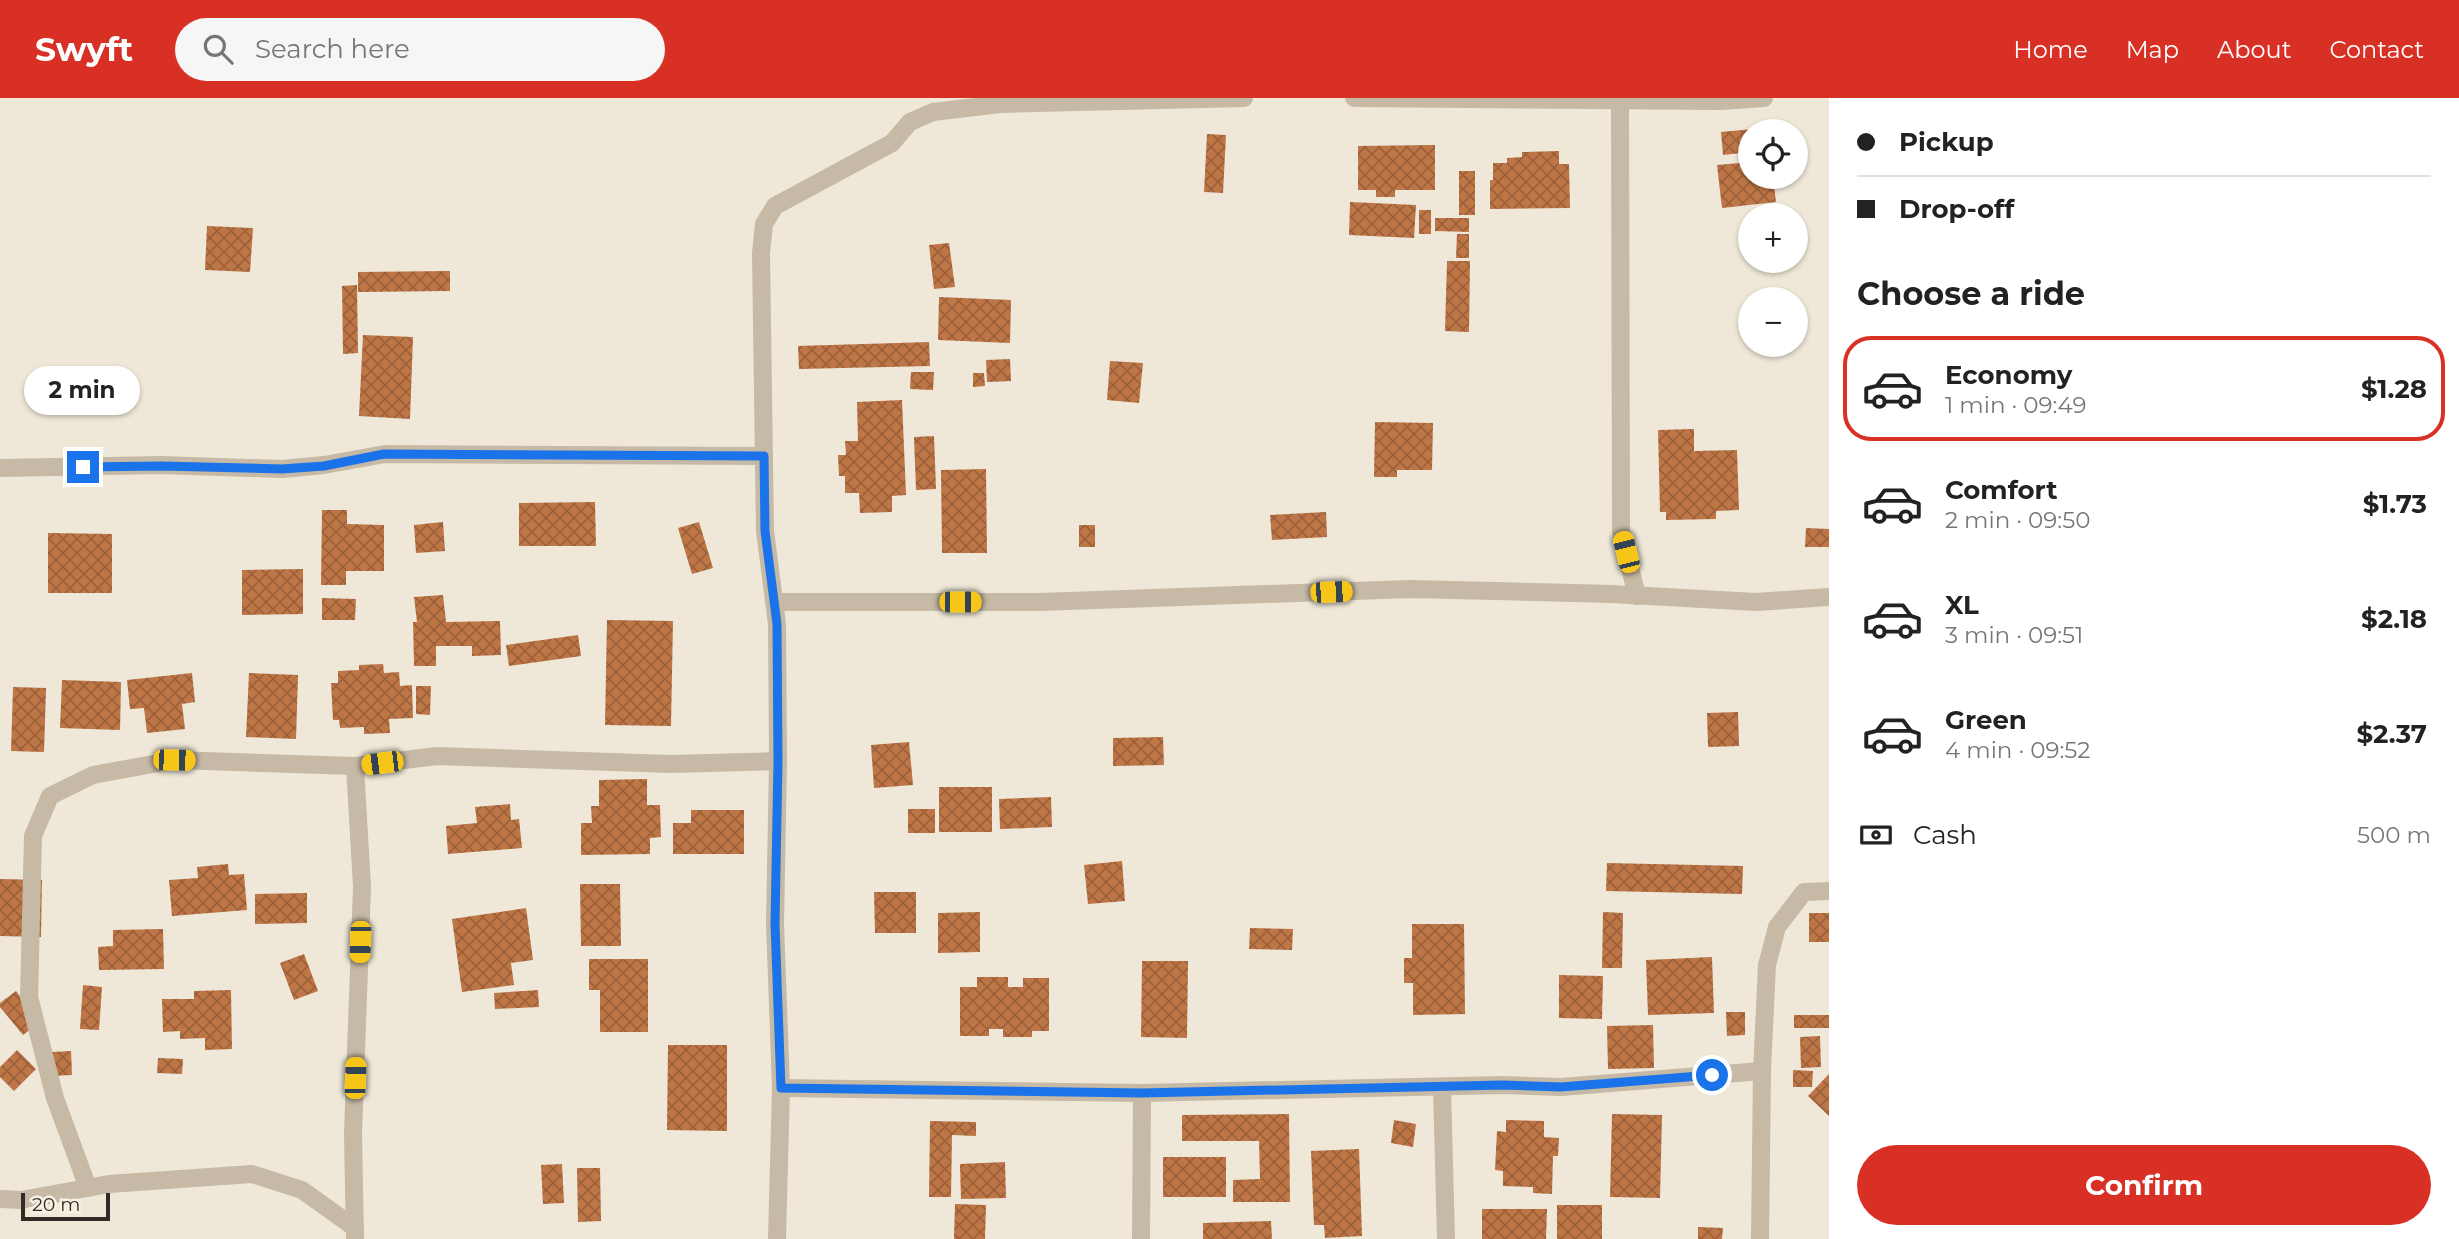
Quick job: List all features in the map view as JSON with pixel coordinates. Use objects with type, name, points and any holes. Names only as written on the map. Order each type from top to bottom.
[{"type":"street","points":[[777,1239],[781,1088],[775,924],[777,624],[765,531],[761,253],[764,224],[775,206],[892,143],[910,122],[933,112],[1000,104],[1244,98]]},
{"type":"street","points":[[1354,98],[1721,101],[1764,98]]},
{"type":"street","points":[[1620,100],[1621,531],[1637,596]]},
{"type":"street","points":[[0,468],[161,466],[282,469],[324,466],[384,454],[764,456]]},
{"type":"street","points":[[774,602],[1040,602],[1410,589],[1756,602],[1829,597]]},
{"type":"street","points":[[88,1188],[55,1098],[29,997],[33,836],[50,796],[93,775],[174,760],[355,766],[437,757],[671,764],[778,761]]},
{"type":"street","points":[[355,766],[362,887],[353,1133],[355,1234]]},
{"type":"street","points":[[1760,1239],[1762,1071],[1767,965],[1777,927],[1804,892],[1829,891]]},
{"type":"street","points":[[781,1088],[1142,1093],[1503,1085],[1561,1087],[1762,1071]]},
{"type":"street","points":[[1442,1088],[1446,1239]]},
{"type":"street","points":[[1141,1239],[1142,1093]]},
{"type":"street","points":[[0,1199],[21,1200],[109,1184],[252,1174],[302,1190],[355,1234]]},
{"type":"building","points":[[1738,130],[1738,153],[1723,155],[1721,132]]},
{"type":"building","points":[[1207,134],[1226,135],[1223,193],[1204,192]]},
{"type":"building","points":[[1435,145],[1435,190],[1395,190],[1395,197],[1376,197],[1376,190],[1358,190],[1358,146]]},
{"type":"building","points":[[1559,151],[1559,164],[1569,164],[1570,208],[1490,209],[1493,163],[1507,163],[1507,158],[1522,157],[1522,152]]},
{"type":"building","points":[[1738,163],[1738,189],[1774,189],[1776,202],[1738,203],[1738,206],[1722,208],[1717,165]]},
{"type":"building","points":[[1459,171],[1475,171],[1475,215],[1459,215]]},
{"type":"building","points":[[1350,202],[1416,205],[1414,238],[1349,235]]},
{"type":"building","points":[[1419,210],[1431,210],[1431,234],[1419,234]]},
{"type":"building","points":[[1435,218],[1469,218],[1469,232],[1435,231]]},
{"type":"building","points":[[207,226],[253,228],[250,272],[205,270]]},
{"type":"building","points":[[1457,234],[1469,234],[1469,258],[1456,258]]},
{"type":"building","points":[[949,243],[955,287],[934,289],[929,245]]},
{"type":"building","points":[[1447,261],[1470,261],[1469,332],[1445,331]]},
{"type":"building","points":[[450,271],[450,291],[358,292],[358,272]]},
{"type":"building","points":[[357,285],[358,353],[343,354],[342,286]]},
{"type":"building","points":[[939,297],[1011,300],[1010,343],[938,340]]},
{"type":"building","points":[[363,335],[413,337],[410,419],[359,416]]},
{"type":"building","points":[[929,342],[930,366],[799,369],[798,346]]},
{"type":"building","points":[[1010,359],[1011,381],[987,382],[986,360]]},
{"type":"building","points":[[1110,361],[1143,363],[1139,403],[1107,400]]},
{"type":"building","points":[[911,372],[934,372],[933,390],[910,389]]},
{"type":"building","points":[[973,373],[984,373],[985,386],[973,387]]},
{"type":"building","points":[[902,400],[906,495],[892,496],[892,512],[860,513],[859,493],[845,493],[845,476],[839,476],[838,455],[846,455],[845,441],[858,441],[857,402]]},
{"type":"building","points":[[1375,422],[1433,423],[1432,470],[1397,470],[1397,477],[1374,477]]},
{"type":"building","points":[[1694,429],[1694,451],[1737,450],[1739,510],[1716,511],[1716,519],[1666,520],[1666,512],[1660,512],[1658,430]]},
{"type":"building","points":[[934,436],[936,489],[916,490],[914,437]]},
{"type":"building","points":[[986,469],[987,553],[942,553],[941,470]]},
{"type":"building","points":[[595,502],[596,546],[519,546],[519,503]]},
{"type":"building","points":[[322,510],[347,510],[347,524],[384,525],[384,571],[346,571],[346,585],[321,585]]},
{"type":"building","points":[[1326,512],[1327,537],[1272,540],[1270,515]]},
{"type":"building","points":[[443,522],[445,551],[416,553],[414,525]]},
{"type":"building","points":[[699,522],[713,568],[692,574],[678,528]]},
{"type":"building","points":[[1079,525],[1095,525],[1095,547],[1079,547]]},
{"type":"building","points":[[1806,528],[1829,529],[1829,547],[1805,547]]},
{"type":"building","points":[[48,533],[112,534],[112,593],[48,593]]},
{"type":"building","points":[[303,569],[303,614],[242,615],[242,570]]},
{"type":"building","points":[[443,595],[446,622],[500,621],[501,655],[472,656],[472,646],[436,646],[436,666],[414,666],[413,622],[417,622],[414,597]]},
{"type":"building","points":[[322,598],[356,599],[355,620],[322,620]]},
{"type":"building","points":[[607,620],[673,621],[671,726],[605,725]]},
{"type":"building","points":[[578,635],[581,656],[509,666],[506,645]]},
{"type":"building","points":[[383,664],[384,673],[399,672],[400,686],[412,685],[413,718],[389,719],[390,733],[364,734],[364,727],[340,728],[339,720],[333,720],[331,683],[338,683],[338,671],[359,670],[359,665]]},
{"type":"building","points":[[192,673],[195,702],[182,704],[185,729],[147,733],[144,708],[130,709],[127,680]]},
{"type":"building","points":[[249,673],[298,675],[296,739],[246,737]]},
{"type":"building","points":[[62,680],[121,682],[120,730],[60,728]]},
{"type":"building","points":[[416,686],[431,686],[430,715],[416,714]]},
{"type":"building","points":[[13,687],[46,688],[44,752],[11,751]]},
{"type":"building","points":[[1738,712],[1739,746],[1708,747],[1707,713]]},
{"type":"building","points":[[1163,737],[1164,765],[1113,766],[1113,738]]},
{"type":"building","points":[[909,742],[913,785],[874,788],[871,745]]},
{"type":"building","points":[[647,779],[647,805],[660,805],[661,837],[650,838],[650,854],[581,855],[581,823],[592,823],[591,806],[599,806],[599,780]]},
{"type":"building","points":[[939,787],[992,787],[992,832],[939,832]]},
{"type":"building","points":[[1051,797],[1052,827],[1000,829],[999,799]]},
{"type":"building","points":[[510,804],[511,820],[519,819],[522,848],[448,854],[446,826],[477,823],[475,807]]},
{"type":"building","points":[[908,809],[935,809],[935,833],[908,833]]},
{"type":"building","points":[[691,810],[744,810],[744,854],[673,854],[673,823],[691,823]]},
{"type":"building","points":[[1122,861],[1125,901],[1088,904],[1084,865]]},
{"type":"building","points":[[1607,863],[1743,866],[1742,894],[1606,891]]},
{"type":"building","points":[[228,864],[229,875],[244,874],[247,910],[172,916],[169,880],[198,878],[197,867]]},
{"type":"building","points":[[0,879],[42,880],[41,937],[0,936]]},
{"type":"building","points":[[580,884],[620,884],[621,946],[581,946]]},
{"type":"building","points":[[874,892],[916,892],[916,933],[875,933]]},
{"type":"building","points":[[307,893],[307,923],[255,924],[255,894]]},
{"type":"building","points":[[526,908],[533,960],[511,963],[514,985],[462,992],[452,919]]},
{"type":"building","points":[[980,912],[980,952],[938,953],[938,913]]},
{"type":"building","points":[[1603,912],[1623,913],[1622,968],[1602,968]]},
{"type":"building","points":[[1809,913],[1829,913],[1829,942],[1809,942]]},
{"type":"building","points":[[1412,924],[1464,924],[1465,1014],[1413,1015],[1413,983],[1404,983],[1404,958],[1412,958]]},
{"type":"building","points":[[1250,928],[1293,929],[1292,950],[1249,949]]},
{"type":"building","points":[[163,929],[164,969],[99,970],[98,947],[113,946],[113,930]]},
{"type":"building","points":[[304,954],[318,991],[294,1000],[280,963]]},
{"type":"building","points":[[1712,957],[1714,1013],[1648,1015],[1646,960]]},
{"type":"building","points":[[589,959],[648,959],[648,1032],[600,1032],[600,990],[589,990]]},
{"type":"building","points":[[1142,961],[1188,961],[1187,1038],[1141,1037]]},
{"type":"building","points":[[1559,975],[1603,976],[1602,1019],[1559,1018]]},
{"type":"building","points":[[977,977],[1008,977],[1008,987],[1023,987],[1023,978],[1049,978],[1049,1031],[1032,1031],[1032,1037],[1003,1037],[1003,1029],[989,1029],[989,1036],[960,1036],[960,987],[977,987]]},
{"type":"building","points":[[83,985],[102,987],[99,1030],[80,1029]]},
{"type":"building","points":[[231,990],[232,1049],[205,1050],[205,1038],[180,1039],[180,1031],[163,1032],[162,999],[194,999],[194,991]]},
{"type":"building","points":[[538,990],[539,1007],[495,1009],[494,993]]},
{"type":"building","points":[[16,991],[40,1022],[23,1035],[0,1007],[0,1003]]},
{"type":"building","points":[[1726,1012],[1745,1012],[1745,1035],[1727,1036]]},
{"type":"building","points":[[1794,1015],[1829,1015],[1829,1028],[1794,1028]]},
{"type":"building","points":[[1653,1025],[1654,1068],[1608,1069],[1607,1026]]},
{"type":"building","points":[[1820,1036],[1821,1067],[1801,1068],[1800,1037]]},
{"type":"building","points":[[668,1045],[727,1045],[727,1131],[667,1130]]},
{"type":"building","points":[[17,1050],[36,1069],[14,1091],[0,1077],[0,1067]]},
{"type":"building","points":[[71,1051],[72,1075],[53,1076],[52,1052]]},
{"type":"building","points":[[158,1058],[183,1059],[182,1074],[157,1073]]},
{"type":"building","points":[[1793,1070],[1813,1071],[1812,1087],[1793,1087]]},
{"type":"building","points":[[1829,1074],[1829,1116],[1808,1096]]},
{"type":"building","points":[[1289,1114],[1290,1202],[1233,1202],[1233,1180],[1260,1179],[1259,1141],[1182,1141],[1182,1115]]},
{"type":"building","points":[[1612,1114],[1662,1115],[1660,1198],[1610,1197]]},
{"type":"building","points":[[1394,1120],[1416,1124],[1413,1147],[1391,1143]]},
{"type":"building","points":[[1506,1120],[1544,1121],[1544,1137],[1559,1138],[1558,1156],[1553,1156],[1552,1194],[1533,1193],[1533,1187],[1503,1186],[1503,1171],[1495,1170],[1497,1131],[1506,1132]]},
{"type":"building","points":[[930,1121],[976,1122],[976,1136],[952,1135],[951,1197],[929,1197]]},
{"type":"building","points":[[1359,1149],[1362,1236],[1325,1238],[1324,1225],[1314,1225],[1311,1151]]},
{"type":"building","points":[[1163,1157],[1226,1157],[1226,1197],[1163,1197]]},
{"type":"building","points":[[1005,1162],[1006,1198],[961,1199],[960,1164]]},
{"type":"building","points":[[562,1164],[564,1203],[543,1204],[541,1165]]},
{"type":"building","points":[[577,1168],[600,1168],[601,1221],[578,1222]]},
{"type":"building","points":[[955,1204],[986,1205],[985,1239],[954,1239]]},
{"type":"building","points":[[1557,1205],[1602,1205],[1602,1239],[1557,1239]]},
{"type":"building","points":[[1482,1209],[1547,1209],[1546,1239],[1482,1239]]},
{"type":"building","points":[[1271,1221],[1272,1239],[1203,1239],[1203,1223]]},
{"type":"building","points":[[1698,1227],[1723,1228],[1722,1239],[1698,1239]]},
{"type":"route","points":[[83,467],[282,469],[324,466],[384,454],[764,456],[765,531],[777,624],[775,924],[781,1088],[1142,1093],[1503,1085],[1561,1087],[1712,1075]]}]
